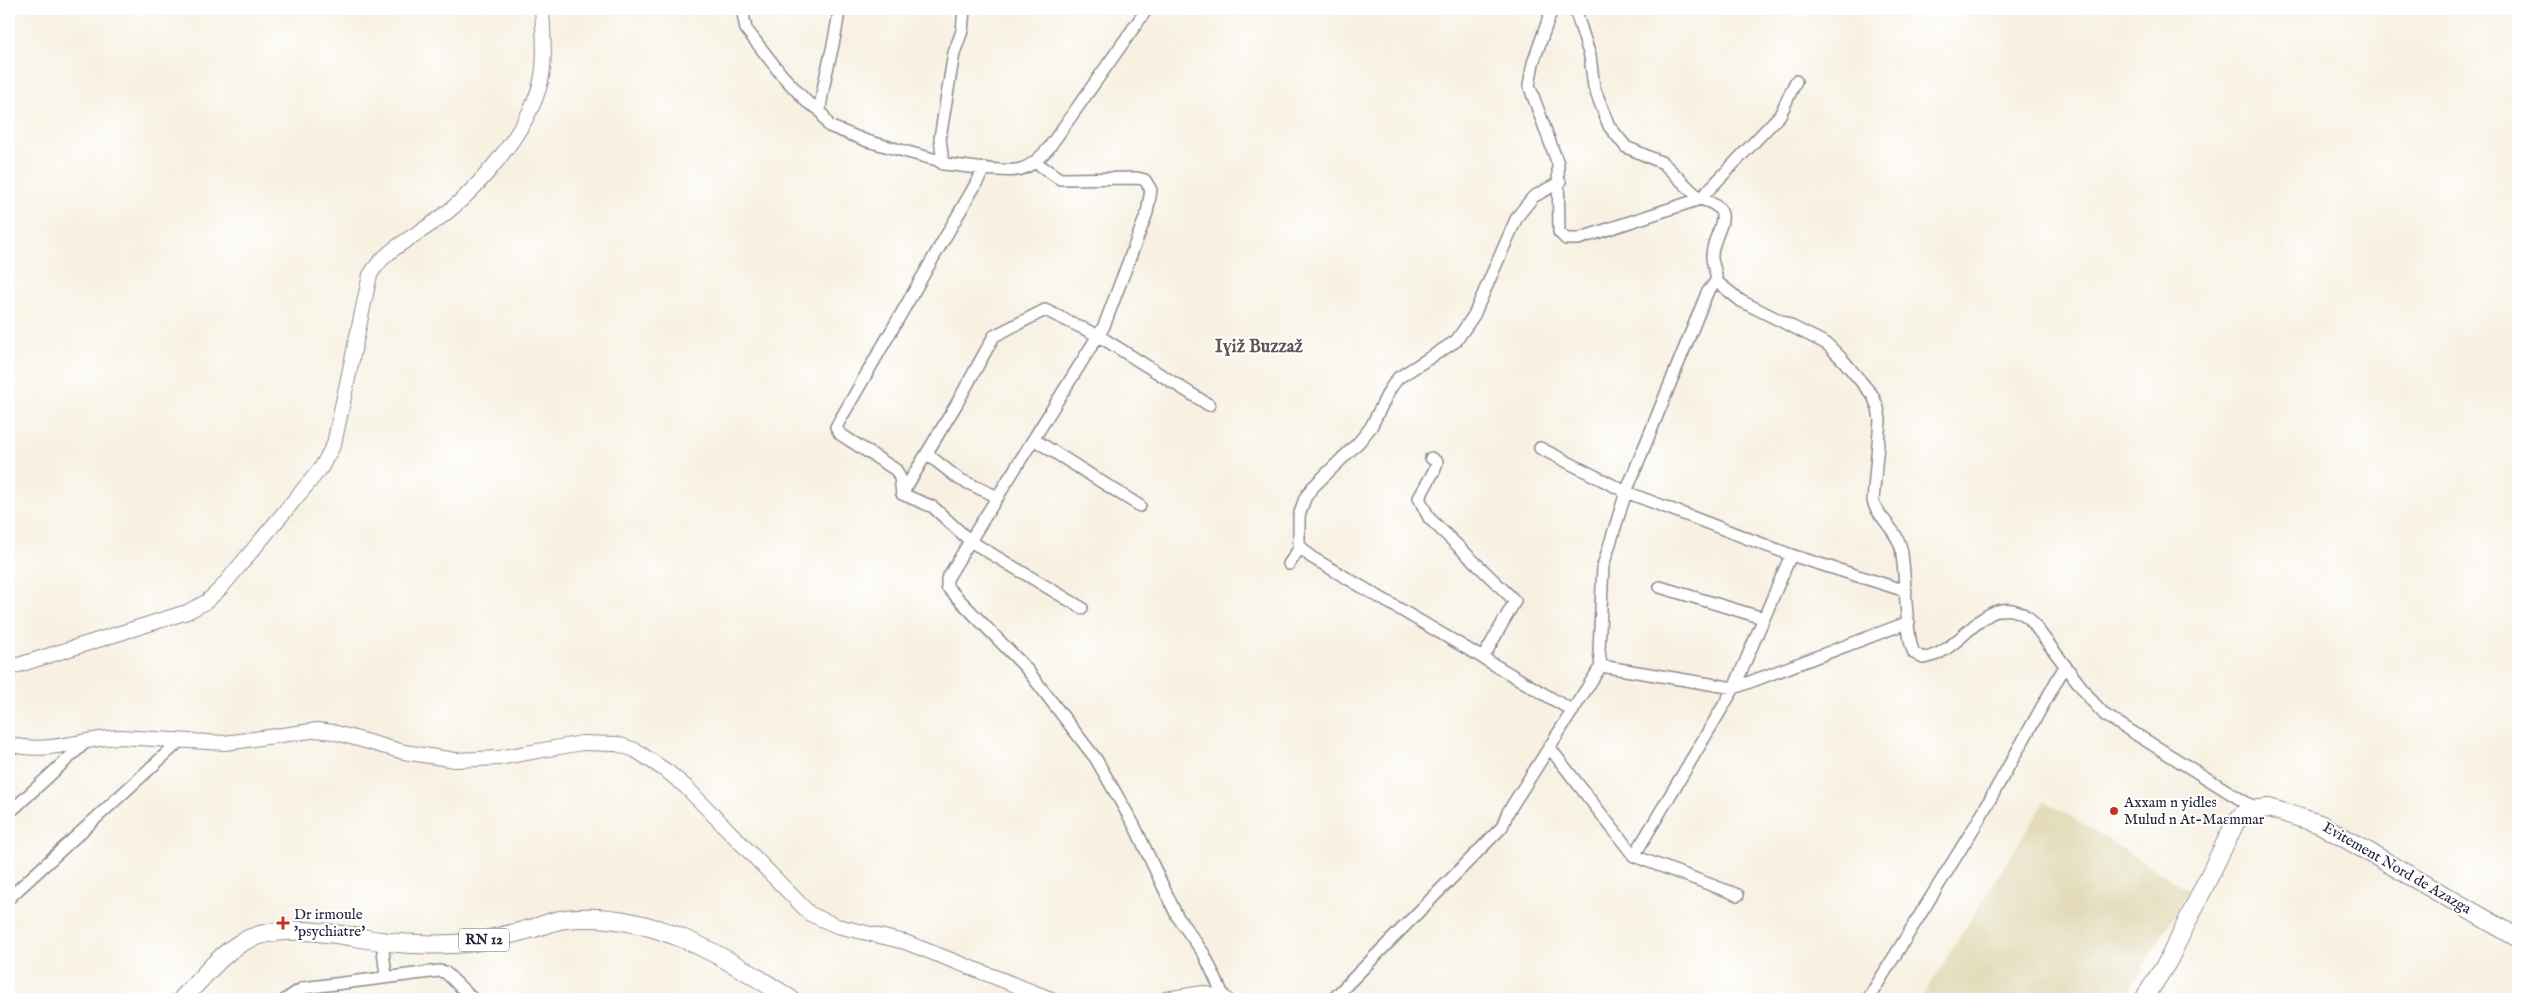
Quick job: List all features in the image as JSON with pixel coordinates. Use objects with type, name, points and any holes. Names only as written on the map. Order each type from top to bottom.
[{"type":"main road","name":"Evitement Nord de Azazga","points":[[2260,808],[2279,810],[2328,826],[2518,938]]},
{"type":"main road","points":[[2144,999],[2168,961],[2235,823],[2241,816],[2260,808]]},
{"type":"main road","name":"RN 12","points":[[182,999],[219,960],[239,944],[262,934],[288,931],[382,941],[452,944],[494,938],[564,919],[595,917],[632,923],[676,935],[699,944],[745,969],[790,999]]},
{"type":"street","points":[[9,668],[187,612],[206,602],[221,588],[321,468],[334,444],[370,275],[378,261],[436,221],[473,189],[522,125],[540,81],[544,40],[542,9]]},
{"type":"street","points":[[742,9],[746,29],[800,95],[820,110],[829,126],[867,141],[938,160],[943,164],[1005,171],[1021,170],[1035,162],[1048,148],[1147,9]]},
{"type":"street","points":[[820,110],[821,94],[836,37],[839,9]]},
{"type":"street","points":[[943,164],[940,138],[954,53],[962,31],[964,9]]},
{"type":"street","points":[[1552,9],[1533,63],[1529,84],[1535,106],[1552,144],[1558,164],[1560,182],[1559,232],[1562,237],[1571,240],[1700,198],[1780,115],[1796,81]]},
{"type":"street","points":[[1333,999],[1502,827],[1508,812],[1601,666],[1599,650],[1603,566],[1626,492],[1707,293],[1716,281],[1717,274],[1712,256],[1714,242],[1723,224],[1723,218],[1717,207],[1700,198],[1663,163],[1626,147],[1609,126],[1594,87],[1590,56],[1575,9]]},
{"type":"street","points":[[1035,162],[1060,179],[1137,178],[1145,180],[1150,184],[1151,198],[1099,336],[970,541],[947,579],[947,586],[1025,668],[1096,759],[1134,825],[1177,916],[1204,954],[1225,999]]},
{"type":"street","points":[[902,494],[900,478],[896,470],[840,434],[836,427],[985,168]]},
{"type":"street","points":[[1289,564],[1299,545],[1299,516],[1305,498],[1312,488],[1359,442],[1371,427],[1390,389],[1398,378],[1456,341],[1474,315],[1518,217],[1534,197],[1560,182]]},
{"type":"street","points":[[1716,281],[1741,301],[1827,344],[1873,396],[1880,420],[1873,502],[1900,545],[1912,650],[1918,656],[1931,657],[1946,650],[1965,636],[1969,628],[1987,616],[2005,609],[2014,610],[2029,618],[2092,702],[2112,720],[2248,804],[2260,808]]},
{"type":"street","points":[[902,494],[994,336],[1045,310],[1099,336],[1209,405]]},
{"type":"street","points":[[1035,440],[1140,506]]},
{"type":"street","points":[[1540,448],[1626,492],[1791,555],[1906,591]]},
{"type":"street","points":[[927,454],[959,479],[998,497]]},
{"type":"street","points":[[1431,458],[1437,462],[1436,469],[1419,498],[1429,518],[1515,600],[1484,656]]},
{"type":"street","points":[[902,494],[933,507],[970,541],[1082,608]]},
{"type":"street","points":[[1299,545],[1311,556],[1573,710]]},
{"type":"street","points":[[1634,856],[1734,688],[1791,555]]},
{"type":"street","points":[[1660,587],[1763,618]]},
{"type":"street","points":[[1601,666],[1734,688],[1909,622]]},
{"type":"street","points":[[1868,999],[1975,826],[2065,666]]},
{"type":"street","points":[[9,744],[21,748],[44,748],[88,740],[120,737],[225,743],[318,730],[332,732],[404,752],[455,760],[498,758],[582,743],[617,744],[635,750],[668,772],[686,787],[810,914],[837,926],[883,935],[912,944],[1051,999]]},
{"type":"street","points":[[9,813],[88,740]]},
{"type":"street","points":[[9,898],[181,740]]},
{"type":"street","points":[[1549,747],[1634,856],[1738,895]]},
{"type":"street","points":[[382,941],[386,977]]},
{"type":"street","points":[[288,999],[303,988],[439,970],[445,972],[474,999]]},
{"type":"street","points":[[1166,999],[1213,994],[1225,999]]},
{"type":"shaded area","points":[[2045,801],[2189,890],[2124,999],[1921,999]]},
{"type":"place","name":"Axxam n yidles Mulud n At-Maɛmmar","points":[[2114,811]]},
{"type":"place","name":"Dr irmoule 'psychiatre'","points":[[283,923]]},
{"type":"district","name":"Iɣiž Buzzaž","points":[[1259,347]]}]
